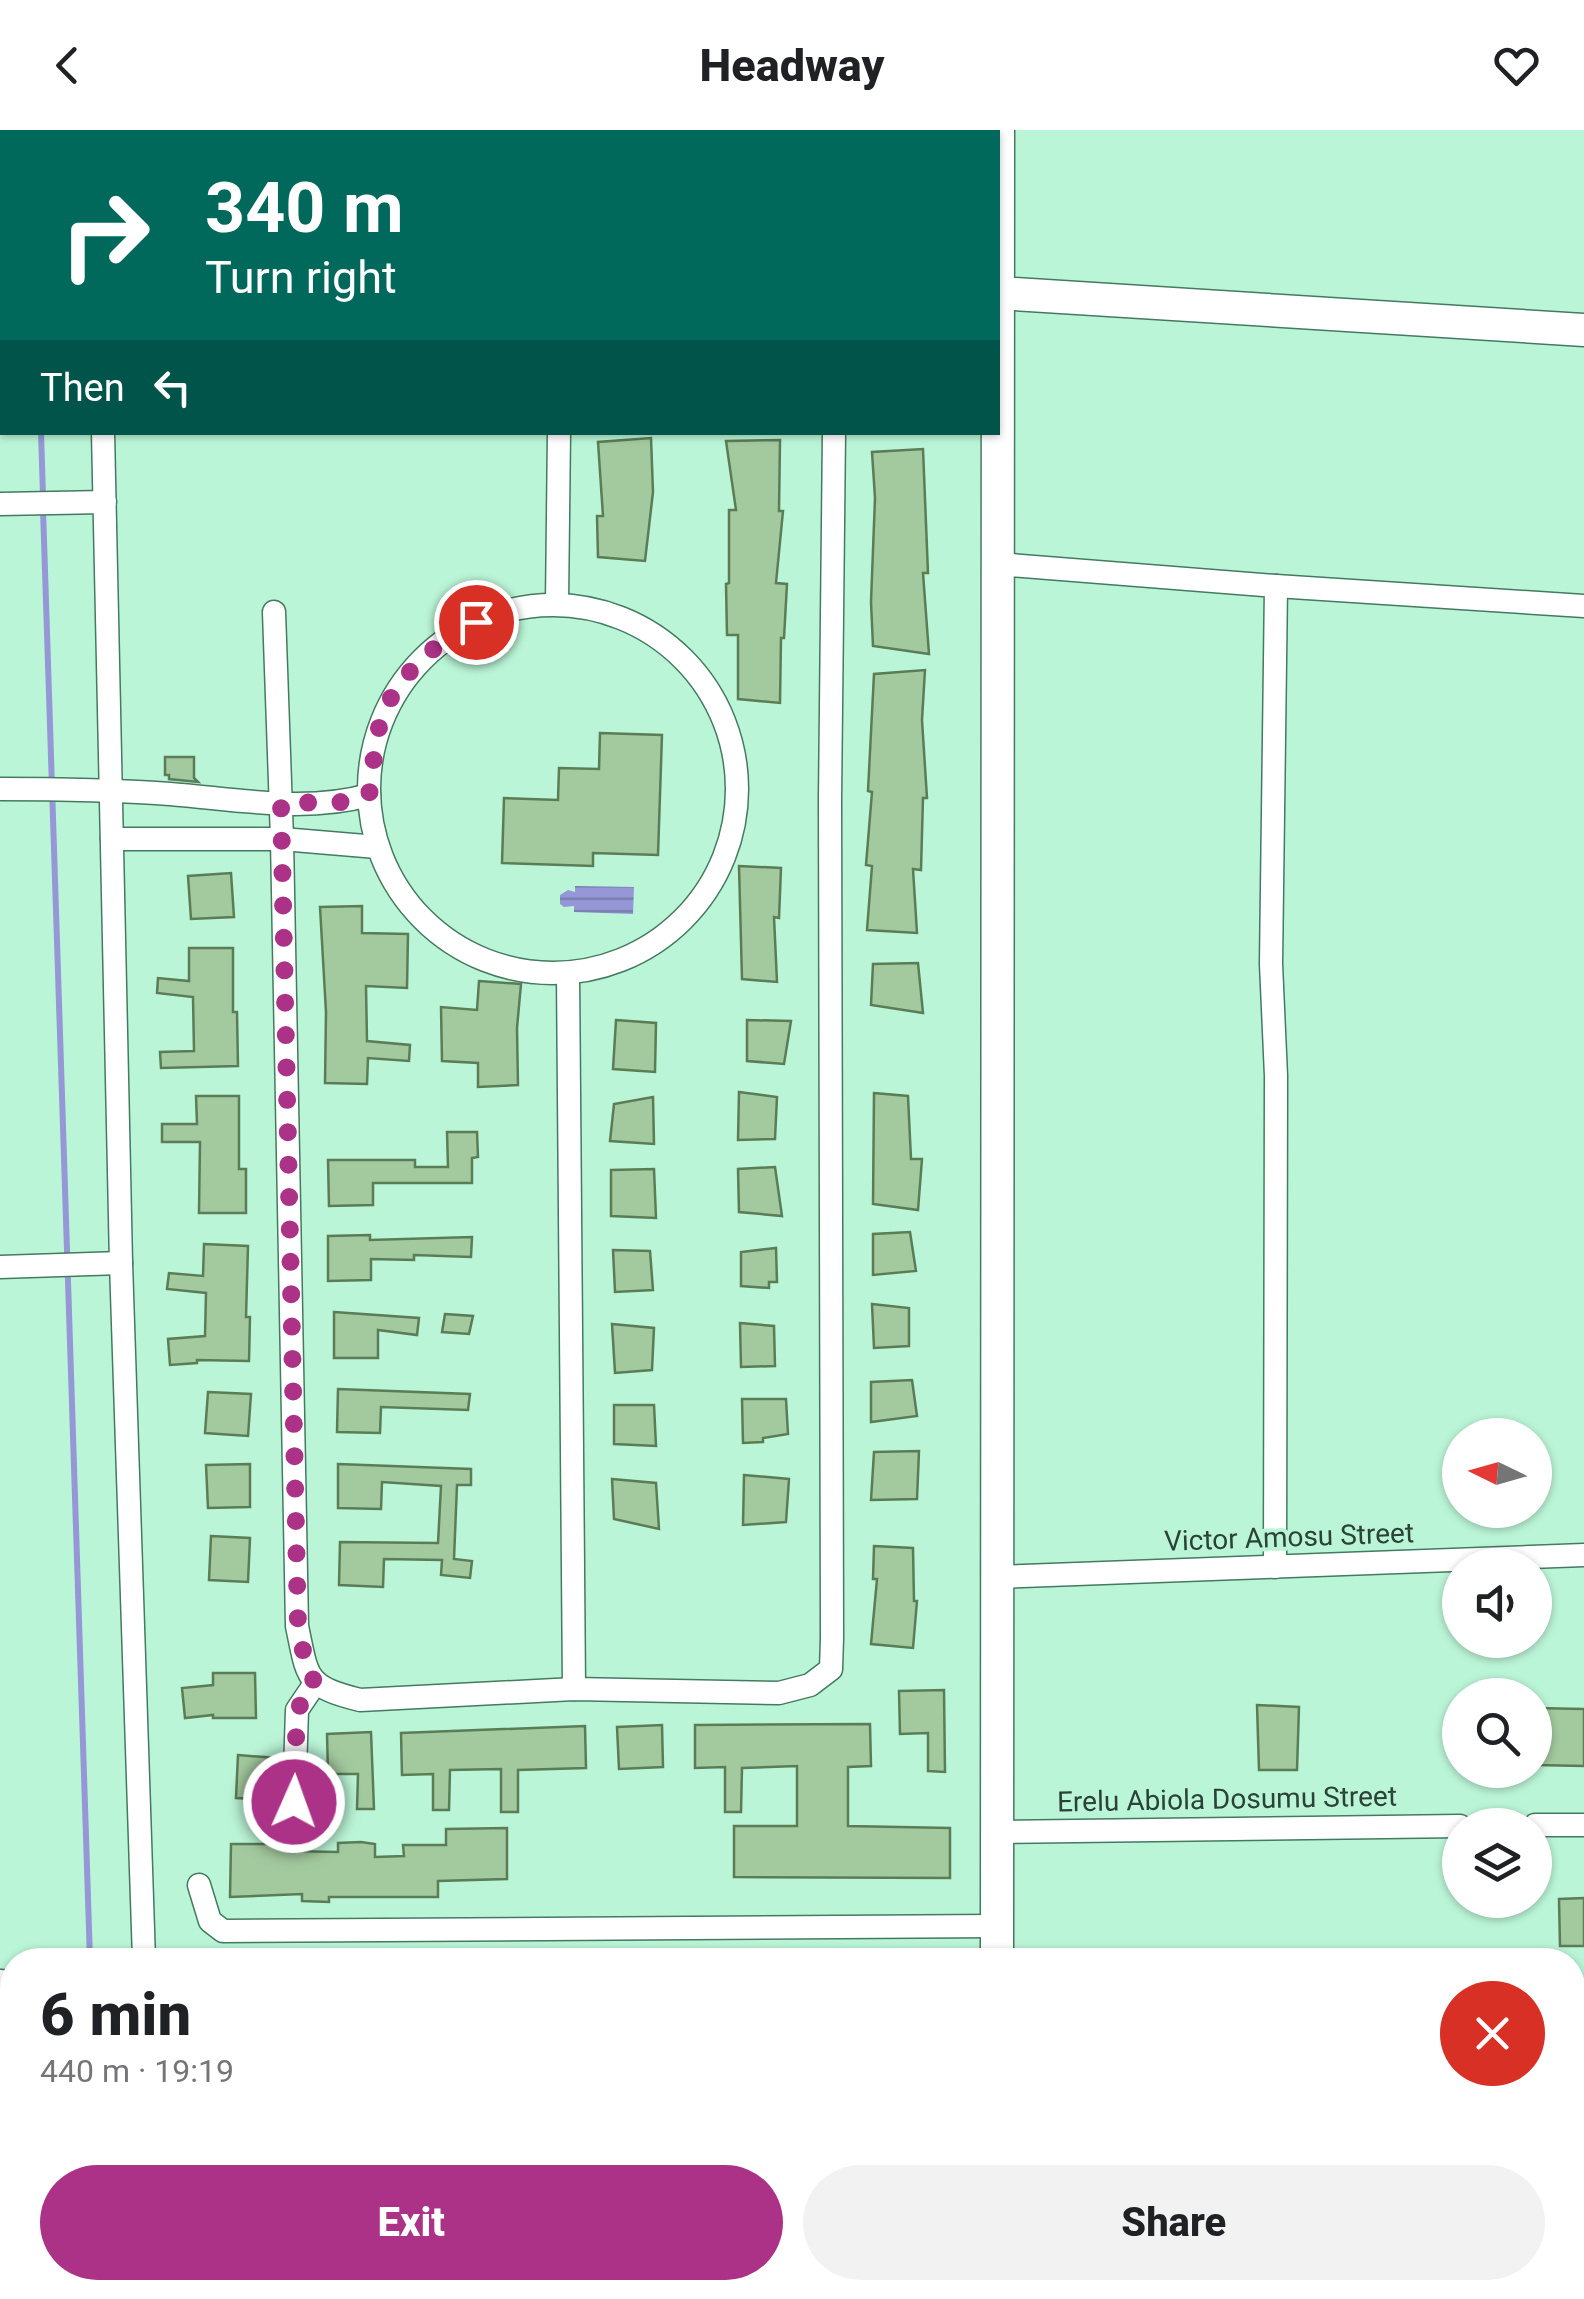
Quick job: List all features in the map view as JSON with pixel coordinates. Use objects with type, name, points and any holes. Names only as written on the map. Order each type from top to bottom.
[{"type":"street","points":[[1000,293],[1584,330]]},
{"type":"street","points":[[103,435],[121,1262],[144,1948]]},
{"type":"street","points":[[558,603],[559,435]]},
{"type":"street","points":[[274,612],[298,1626],[308,1675],[327,1692],[360,1700],[574,1689],[780,1693],[810,1685],[832,1669],[830,799],[834,435]]},
{"type":"street","points":[[996,1948],[998,435]]},
{"type":"street","points":[[10,504],[105,502]]},
{"type":"street","points":[[998,564],[1584,606]]},
{"type":"street","points":[[1275,1567],[1276,1076],[1271,964],[1276,586]]},
{"type":"street","points":[[558,603],[618,614],[670,645],[710,691],[734,748],[738,779],[736,810],[719,871],[682,922],[629,958],[568,974],[512,971],[460,950],[415,914],[378,847],[370,822],[369,795],[381,720],[409,672],[451,633],[502,610],[558,603]]},
{"type":"street","points":[[11,789],[111,790],[281,803],[344,802],[369,795]]},
{"type":"street","points":[[112,838],[282,839],[378,847]]},
{"type":"street","points":[[568,974],[574,1689]]},
{"type":"street","points":[[0,1267],[121,1262]]},
{"type":"street","name":"Victor Amosu Street","points":[[995,1578],[1584,1556]]},
{"type":"street","points":[[294,1802],[297,1710],[316,1682]]},
{"type":"street","points":[[1552,1825],[1584,1825]]},
{"type":"street","name":"Erelu Abiola Dosumu Street","points":[[995,1832],[1442,1826]]},
{"type":"street","points":[[199,1885],[210,1922],[223,1931],[996,1926]]},
{"type":"water","points":[[575,886],[634,887],[633,914],[574,912],[574,906],[560,904],[560,895],[568,890],[575,892]]},
{"type":"building","points":[[651,438],[653,492],[645,561],[598,557],[597,516],[603,516],[598,442]]},
{"type":"building","points":[[780,440],[779,511],[783,511],[776,583],[787,584],[780,703],[738,699],[738,635],[727,635],[729,510],[736,510],[726,441]]},
{"type":"building","points":[[923,449],[928,573],[923,573],[929,654],[873,646],[871,602],[875,498],[872,452]]},
{"type":"building","points":[[925,670],[922,720],[927,798],[923,798],[921,870],[913,869],[917,933],[867,930],[872,866],[866,865],[874,674]]},
{"type":"building","points":[[600,733],[662,735],[658,855],[593,853],[593,866],[502,863],[504,798],[558,800],[559,768],[599,769]]},
{"type":"building","points":[[165,757],[194,757],[194,778],[198,782],[169,779],[165,775]]},
{"type":"building","points":[[739,866],[781,868],[779,918],[774,917],[777,982],[742,979]]},
{"type":"building","points":[[231,873],[234,917],[191,919],[188,876]]},
{"type":"building","points":[[362,906],[362,933],[408,934],[407,988],[366,986],[367,1041],[410,1045],[409,1061],[368,1058],[367,1084],[325,1083],[326,1012],[320,907]]},
{"type":"building","points":[[189,948],[233,948],[238,1066],[161,1068],[160,1052],[194,1051],[193,997],[157,993],[158,978],[189,981]]},
{"type":"building","points":[[918,963],[923,1013],[871,1005],[873,964]]},
{"type":"building","points":[[479,981],[521,984],[518,1085],[478,1087],[478,1063],[442,1061],[441,1007],[477,1010]]},
{"type":"building","points":[[616,1020],[656,1023],[655,1072],[613,1069]]},
{"type":"building","points":[[747,1020],[791,1021],[784,1064],[747,1061]]},
{"type":"building","points":[[739,1092],[777,1097],[775,1139],[738,1140]]},
{"type":"building","points":[[874,1093],[908,1096],[911,1159],[922,1159],[918,1210],[873,1204]]},
{"type":"building","points":[[196,1096],[239,1096],[239,1169],[246,1169],[246,1213],[199,1213],[200,1142],[162,1142],[162,1124],[197,1124]]},
{"type":"building","points":[[653,1097],[654,1144],[610,1141],[614,1104]]},
{"type":"building","points":[[447,1132],[477,1132],[478,1157],[472,1158],[472,1183],[373,1183],[373,1205],[329,1206],[328,1160],[415,1160],[415,1167],[448,1167]]},
{"type":"building","points":[[775,1167],[782,1216],[739,1212],[738,1169]]},
{"type":"building","points":[[654,1169],[656,1218],[611,1216],[611,1170]]},
{"type":"building","points":[[910,1232],[916,1271],[873,1275],[873,1234]]},
{"type":"building","points":[[370,1235],[370,1240],[472,1237],[471,1257],[414,1255],[414,1260],[371,1259],[371,1280],[328,1281],[328,1236]]},
{"type":"building","points":[[204,1244],[248,1246],[249,1361],[197,1360],[170,1365],[168,1339],[205,1336],[206,1293],[167,1289],[169,1273],[203,1276]]},
{"type":"building","points":[[776,1248],[777,1282],[769,1282],[769,1288],[741,1286],[741,1252]]},
{"type":"building","points":[[613,1250],[650,1251],[653,1290],[615,1292]]},
{"type":"building","points":[[872,1304],[909,1308],[909,1346],[874,1348]]},
{"type":"building","points":[[334,1312],[419,1318],[417,1335],[378,1330],[378,1358],[334,1358]]},
{"type":"building","points":[[445,1314],[473,1316],[469,1334],[442,1332]]},
{"type":"building","points":[[740,1323],[774,1326],[775,1366],[741,1367]]},
{"type":"building","points":[[612,1324],[654,1328],[652,1370],[615,1373]]},
{"type":"building","points":[[912,1380],[917,1416],[871,1422],[871,1382]]},
{"type":"building","points":[[338,1389],[470,1394],[468,1410],[381,1407],[380,1433],[337,1432]]},
{"type":"building","points":[[208,1392],[251,1394],[248,1436],[205,1433]]},
{"type":"building","points":[[742,1399],[786,1399],[788,1434],[743,1443]]},
{"type":"building","points":[[614,1405],[654,1405],[656,1446],[614,1444]]},
{"type":"building","points":[[919,1451],[917,1499],[871,1500],[874,1452]]},
{"type":"building","points":[[250,1464],[250,1507],[208,1508],[206,1465]]},
{"type":"building","points":[[338,1464],[471,1469],[471,1485],[457,1485],[454,1559],[472,1561],[470,1578],[441,1575],[442,1560],[384,1559],[383,1587],[339,1585],[340,1542],[438,1543],[441,1486],[382,1482],[381,1509],[338,1508]]},
{"type":"building","points":[[744,1475],[789,1479],[786,1522],[743,1525]]},
{"type":"building","points":[[612,1479],[656,1483],[659,1529],[614,1519]]},
{"type":"building","points":[[211,1536],[250,1538],[248,1582],[209,1580]]},
{"type":"building","points":[[874,1546],[913,1548],[917,1601],[913,1648],[871,1644],[877,1579],[873,1579]]},
{"type":"building","points":[[213,1673],[255,1673],[256,1718],[185,1718],[182,1688],[213,1685]]},
{"type":"building","points":[[944,1690],[945,1772],[928,1771],[928,1733],[900,1734],[899,1691]]},
{"type":"building","points":[[1257,1705],[1299,1707],[1297,1770],[1259,1770]]},
{"type":"building","points":[[1552,1708],[1584,1709],[1584,1766],[1552,1765]]},
{"type":"building","points":[[870,1724],[871,1766],[848,1767],[848,1826],[950,1828],[950,1878],[734,1877],[734,1826],[797,1826],[797,1766],[742,1768],[741,1812],[725,1812],[725,1767],[695,1768],[695,1725]]},
{"type":"building","points":[[662,1725],[663,1767],[619,1769],[617,1727]]},
{"type":"building","points":[[585,1726],[586,1768],[518,1770],[518,1812],[501,1812],[501,1769],[450,1770],[449,1810],[433,1810],[433,1774],[402,1775],[401,1733]]},
{"type":"building","points":[[371,1732],[374,1809],[357,1809],[358,1774],[328,1774],[327,1734]]},
{"type":"building","points":[[238,1755],[277,1758],[275,1800],[236,1798]]},
{"type":"building","points":[[507,1828],[507,1879],[438,1881],[438,1897],[329,1897],[329,1902],[302,1901],[302,1894],[230,1897],[231,1844],[289,1844],[289,1851],[338,1852],[338,1843],[361,1842],[375,1844],[375,1857],[404,1856],[403,1845],[446,1845],[446,1829]]},
{"type":"building","points":[[1584,1898],[1584,1946],[1560,1946],[1559,1899]]},
{"type":"waterway","points":[[41,435],[43,496]]},
{"type":"waterway","points":[[43,509],[90,1948]]},
{"type":"route","points":[[294,1802],[297,1710],[316,1682],[308,1675],[298,1626],[281,803],[344,802],[369,795],[381,720],[409,672],[451,633],[476,622]]}]
